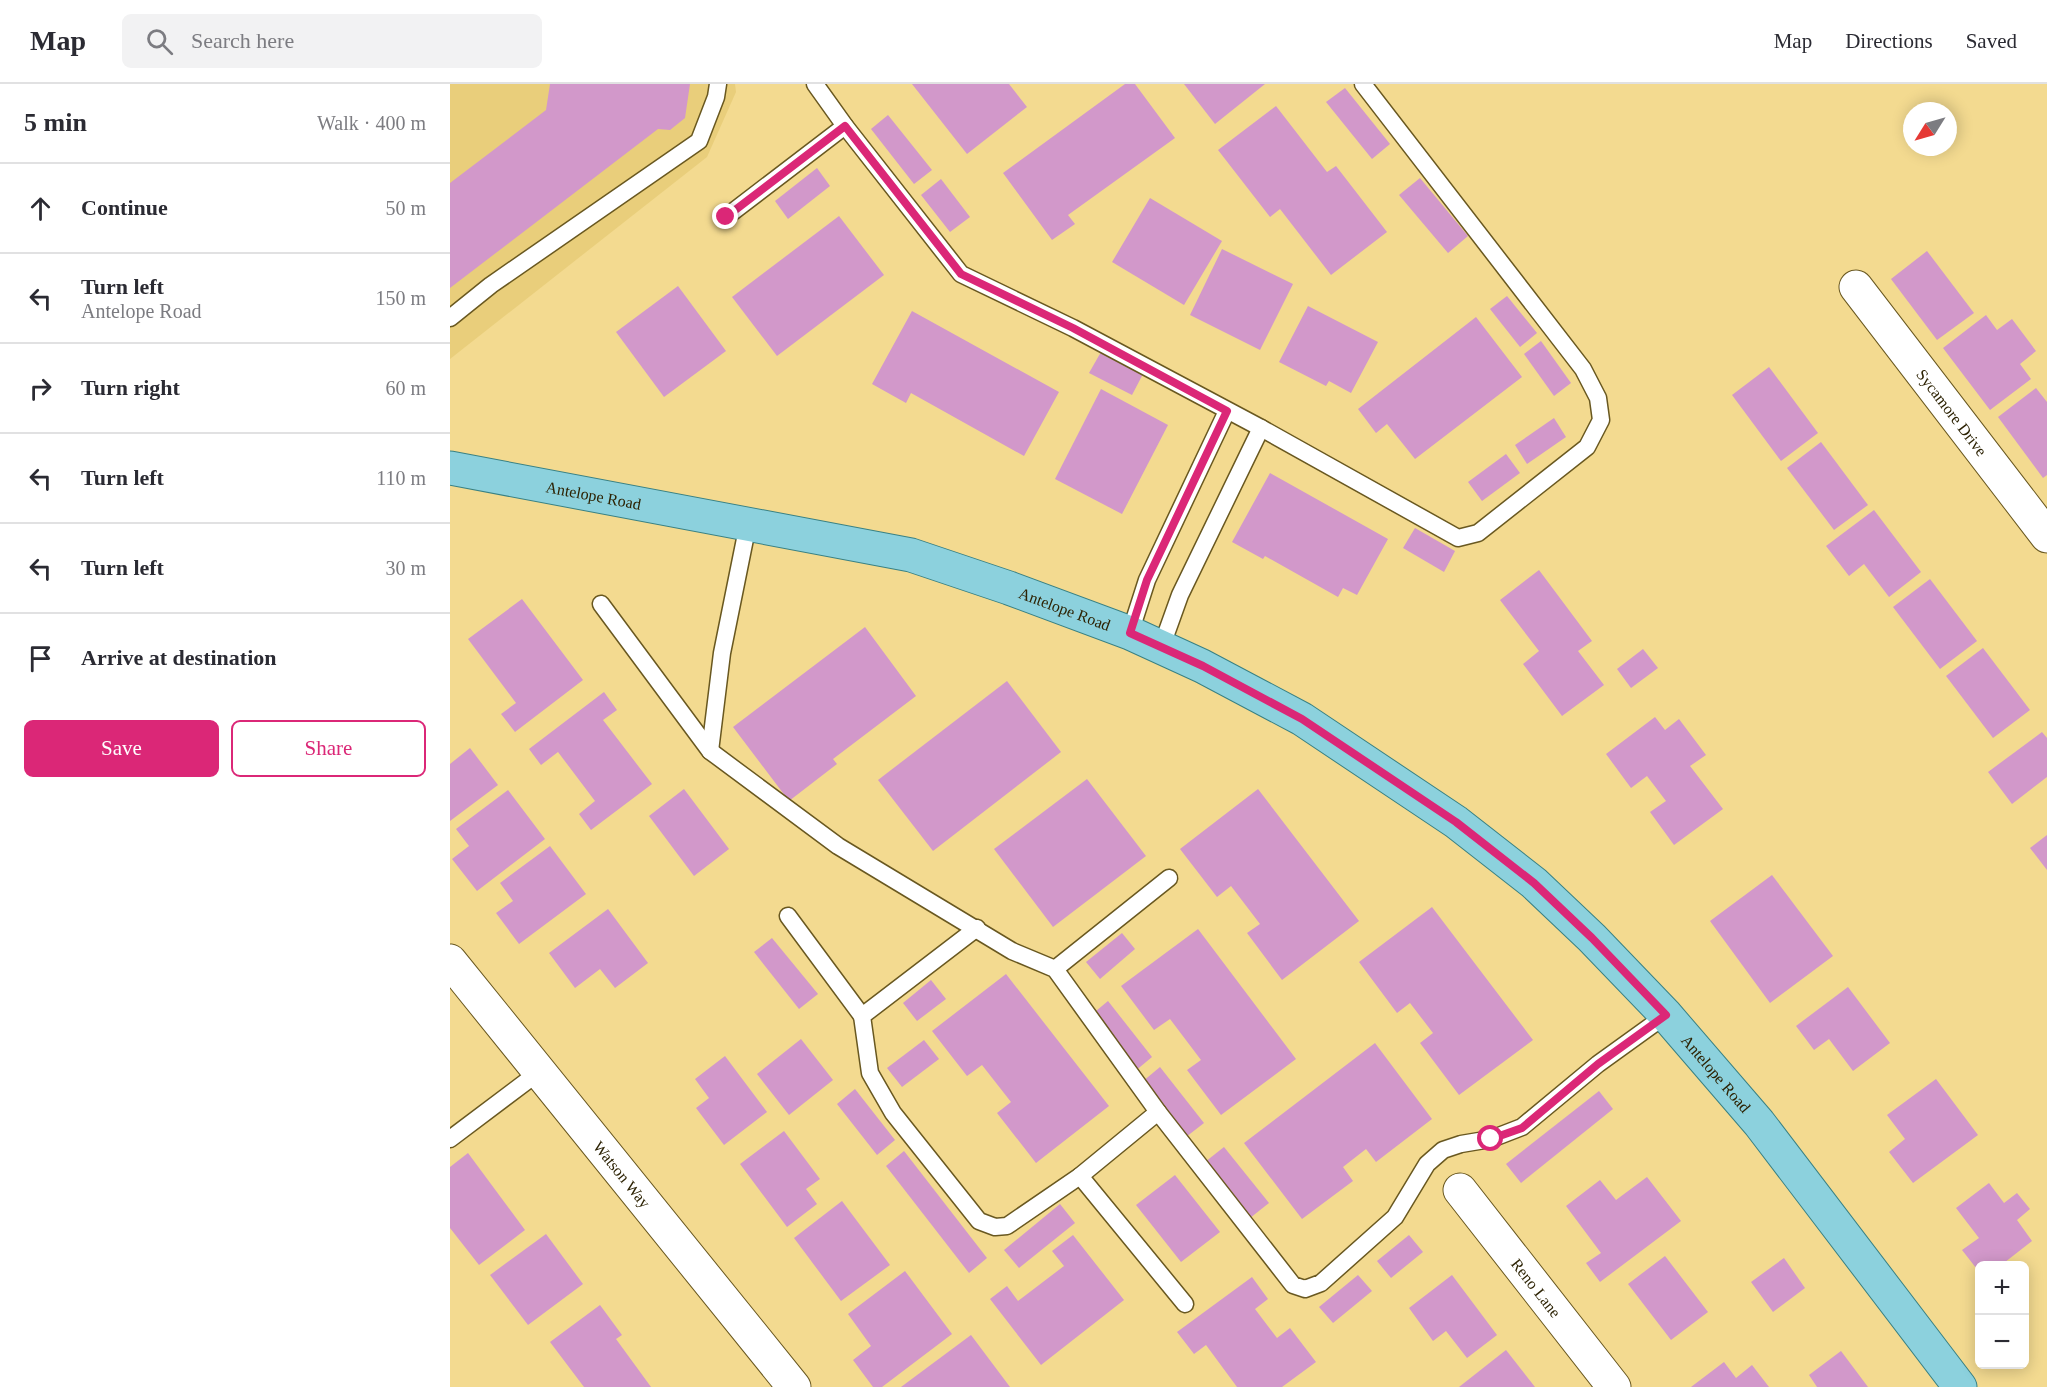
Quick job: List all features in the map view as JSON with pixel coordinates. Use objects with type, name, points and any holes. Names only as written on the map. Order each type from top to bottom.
[{"type":"main road","name":"Antelope Road","points":[[450,468],[911,555],[1130,633],[1203,666],[1302,719],[1456,822],[1534,883],[1592,938],[1666,1015],[1759,1123],[1960,1387]]},
{"type":"street","name":"Sycamore Drive","points":[[1856,287],[2047,536]]},
{"type":"street","name":"Watson Way","points":[[450,961],[794,1387]]},
{"type":"street","name":"Reno Lane","points":[[1460,1190],[1614,1387]]},
{"type":"lane","points":[[450,318],[490,285],[699,141],[716,97],[718,84]]},
{"type":"lane","points":[[815,84],[845,126],[961,274],[1073,328],[1261,428],[1458,538],[1478,533],[1587,447],[1601,420],[1598,398],[1583,369],[1363,84]]},
{"type":"lane","points":[[726,217],[845,126]]},
{"type":"lane","points":[[1130,633],[1147,580],[1227,411]]},
{"type":"lane","points":[[1161,648],[1180,595],[1261,428]]},
{"type":"lane","points":[[710,751],[722,653],[748,524]]},
{"type":"lane","points":[[601,604],[710,751],[838,846],[1012,951],[1055,969],[1158,1112],[1293,1285],[1305,1289],[1322,1283],[1395,1217],[1426,1164],[1443,1150],[1461,1144],[1491,1139],[1522,1128],[1598,1064],[1666,1015]]},
{"type":"lane","points":[[1055,969],[1169,878]]},
{"type":"lane","points":[[788,916],[862,1016],[870,1073],[892,1113],[979,1221],[995,1227],[1006,1226],[1080,1176],[1158,1112]]},
{"type":"lane","points":[[862,1016],[976,928]]},
{"type":"lane","points":[[450,1138],[539,1072]]},
{"type":"lane","points":[[1080,1176],[1185,1304]]},
{"type":"shaded area","points":[[450,84],[735,84],[736,92],[707,157],[450,359]]},
{"type":"building","points":[[550,84],[690,84],[685,118],[670,130],[658,129],[450,288],[450,183],[546,110]]},
{"type":"building","points":[[912,84],[1009,84],[1027,107],[967,154]]},
{"type":"building","points":[[1125,84],[1135,84],[1175,138],[1068,215],[1075,224],[1052,240],[1003,173]]},
{"type":"building","points":[[1184,84],[1265,84],[1215,124]]},
{"type":"building","points":[[1345,88],[1390,144],[1372,159],[1326,102]]},
{"type":"building","points":[[1276,106],[1327,172],[1336,166],[1387,232],[1331,275],[1280,209],[1270,217],[1218,150]]},
{"type":"building","points":[[888,115],[932,170],[914,184],[871,129]]},
{"type":"building","points":[[817,168],[830,186],[788,219],[775,201]]},
{"type":"building","points":[[1420,178],[1468,236],[1448,253],[1399,195]]},
{"type":"building","points":[[941,179],[970,217],[950,232],[921,195]]},
{"type":"building","points":[[1150,198],[1222,241],[1184,305],[1112,262]]},
{"type":"building","points":[[839,216],[884,275],[777,356],[732,297]]},
{"type":"building","points":[[1222,249],[1293,284],[1260,350],[1190,315]]},
{"type":"building","points":[[1927,251],[1974,313],[1937,340],[1891,279]]},
{"type":"building","points":[[678,286],[726,351],[664,397],[616,332]]},
{"type":"building","points":[[1507,296],[1537,333],[1520,347],[1490,309]]},
{"type":"building","points":[[1308,306],[1378,342],[1351,393],[1329,381],[1326,386],[1279,362]]},
{"type":"building","points":[[912,311],[1059,392],[1024,456],[911,393],[906,403],[872,384]]},
{"type":"building","points":[[1986,315],[1997,330],[2012,319],[2036,351],[2020,364],[2031,379],[1990,410],[1943,348]]},
{"type":"building","points":[[1476,317],[1522,377],[1415,459],[1387,424],[1376,433],[1358,409]]},
{"type":"building","points":[[1541,341],[1571,383],[1554,396],[1524,354]]},
{"type":"building","points":[[1101,352],[1143,374],[1132,395],[1089,373]]},
{"type":"building","points":[[1769,367],[1818,433],[1781,461],[1732,395]]},
{"type":"building","points":[[2036,388],[2047,402],[2047,475],[2043,478],[1998,417]]},
{"type":"building","points":[[1101,389],[1168,425],[1122,514],[1055,479]]},
{"type":"building","points":[[1554,418],[1566,437],[1527,464],[1515,445]]},
{"type":"building","points":[[1821,442],[1868,505],[1834,530],[1787,468]]},
{"type":"building","points":[[1506,454],[1520,473],[1482,501],[1468,482]]},
{"type":"building","points":[[1270,473],[1388,539],[1357,595],[1343,588],[1338,597],[1265,556],[1263,559],[1232,542]]},
{"type":"building","points":[[1874,510],[1921,572],[1889,597],[1864,564],[1849,576],[1826,546]]},
{"type":"building","points":[[1415,528],[1455,551],[1444,572],[1403,548]]},
{"type":"building","points":[[1539,570],[1592,641],[1578,651],[1604,685],[1562,716],[1523,664],[1539,651],[1500,600]]},
{"type":"building","points":[[1930,579],[1977,641],[1940,669],[1893,607]]},
{"type":"building","points":[[522,599],[583,680],[515,732],[501,714],[516,703],[468,639]]},
{"type":"building","points":[[865,627],[916,696],[833,759],[837,764],[789,801],[733,727]]},
{"type":"building","points":[[1983,648],[2030,710],[1993,738],[1946,676]]},
{"type":"building","points":[[1643,649],[1658,668],[1631,688],[1617,669]]},
{"type":"building","points":[[1007,681],[1061,752],[933,851],[878,780]]},
{"type":"building","points":[[604,692],[617,710],[603,720],[652,784],[591,830],[579,814],[595,801],[558,752],[541,765],[529,749]]},
{"type":"building","points":[[1655,717],[1665,730],[1679,719],[1706,755],[1690,766],[1723,809],[1674,845],[1650,812],[1666,801],[1647,776],[1631,788],[1606,754]]},
{"type":"building","points":[[2042,732],[2047,738],[2047,777],[2012,804],[1988,772]]},
{"type":"building","points":[[470,748],[498,785],[450,821],[450,764]]},
{"type":"building","points":[[1087,779],[1146,856],[1053,927],[994,849]]},
{"type":"building","points":[[684,789],[729,849],[694,876],[649,816]]},
{"type":"building","points":[[1258,789],[1359,921],[1282,980],[1247,933],[1260,924],[1231,886],[1217,897],[1180,849]]},
{"type":"building","points":[[508,790],[545,839],[477,891],[452,859],[469,846],[456,829]]},
{"type":"building","points":[[2047,835],[2047,870],[2030,848]]},
{"type":"building","points":[[550,846],[586,894],[519,944],[496,913],[513,901],[500,883]]},
{"type":"building","points":[[1772,875],[1833,956],[1770,1003],[1710,921]]},
{"type":"building","points":[[1432,907],[1533,1040],[1459,1095],[1420,1043],[1433,1033],[1410,1003],[1397,1013],[1359,962]]},
{"type":"building","points":[[608,909],[648,963],[615,988],[600,969],[575,988],[549,953]]},
{"type":"building","points":[[1198,929],[1296,1059],[1221,1115],[1187,1070],[1201,1060],[1170,1019],[1154,1030],[1121,986]]},
{"type":"building","points":[[1122,933],[1135,949],[1100,979],[1086,962]]},
{"type":"building","points":[[772,938],[818,994],[799,1009],[754,952]]},
{"type":"building","points":[[1006,974],[1109,1106],[1036,1163],[997,1113],[1011,1102],[982,1065],[967,1076],[932,1031]]},
{"type":"building","points":[[931,980],[946,999],[917,1021],[903,1003]]},
{"type":"building","points":[[1848,987],[1890,1043],[1853,1071],[1829,1039],[1814,1050],[1796,1026]]},
{"type":"building","points":[[1108,1001],[1152,1057],[1134,1072],[1090,1016]]},
{"type":"building","points":[[801,1039],[833,1080],[789,1115],[757,1074]]},
{"type":"building","points":[[924,1040],[939,1059],[902,1087],[887,1068]]},
{"type":"building","points":[[1375,1043],[1432,1119],[1376,1162],[1366,1149],[1343,1167],[1353,1181],[1302,1219],[1244,1143]]},
{"type":"building","points":[[725,1056],[767,1112],[724,1145],[696,1108],[709,1098],[695,1079]]},
{"type":"building","points":[[1160,1067],[1204,1123],[1186,1137],[1142,1082]]},
{"type":"building","points":[[1936,1079],[1978,1135],[1913,1183],[1889,1152],[1905,1139],[1887,1115]]},
{"type":"building","points":[[855,1089],[895,1140],[877,1155],[837,1104]]},
{"type":"building","points":[[1599,1091],[1613,1109],[1521,1183],[1506,1164]]},
{"type":"building","points":[[784,1131],[820,1179],[806,1189],[817,1204],[787,1227],[740,1164]]},
{"type":"building","points":[[1224,1147],[1269,1203],[1250,1218],[1205,1162]]},
{"type":"building","points":[[904,1151],[987,1258],[969,1273],[886,1166]]},
{"type":"building","points":[[468,1153],[525,1230],[479,1265],[450,1228],[450,1167]]},
{"type":"building","points":[[1175,1175],[1220,1232],[1181,1262],[1136,1205]]},
{"type":"building","points":[[1647,1177],[1681,1221],[1600,1282],[1586,1263],[1601,1253],[1566,1206],[1600,1180],[1616,1200]]},
{"type":"building","points":[[1989,1183],[2004,1203],[2017,1193],[2030,1209],[2017,1220],[2032,1241],[2006,1261],[1975,1261],[1975,1267],[1962,1250],[1979,1238],[1956,1208]]},
{"type":"building","points":[[842,1201],[890,1265],[841,1301],[794,1238]]},
{"type":"building","points":[[1060,1204],[1075,1223],[1019,1268],[1004,1250]]},
{"type":"building","points":[[546,1234],[583,1284],[528,1325],[490,1275]]},
{"type":"building","points":[[1073,1235],[1124,1300],[1041,1365],[990,1299],[1007,1286],[1018,1301],[1064,1266],[1052,1251]]},
{"type":"building","points":[[1409,1235],[1423,1252],[1391,1278],[1377,1261]]},
{"type":"building","points":[[1665,1256],[1708,1312],[1671,1340],[1628,1284]]},
{"type":"building","points":[[1784,1258],[1805,1288],[1773,1312],[1751,1282]]},
{"type":"building","points":[[905,1271],[952,1334],[882,1387],[873,1387],[853,1360],[871,1346],[848,1314]]},
{"type":"building","points":[[1358,1275],[1372,1291],[1333,1323],[1319,1307]]},
{"type":"building","points":[[1452,1275],[1497,1335],[1467,1358],[1446,1331],[1433,1341],[1409,1308]]},
{"type":"building","points":[[1252,1277],[1268,1299],[1255,1309],[1277,1338],[1290,1328],[1316,1362],[1282,1387],[1237,1387],[1206,1345],[1194,1354],[1177,1332]]},
{"type":"building","points":[[600,1305],[622,1335],[616,1339],[651,1387],[584,1387],[550,1342]]},
{"type":"building","points":[[971,1335],[1010,1387],[901,1387]]},
{"type":"building","points":[[1506,1350],[1535,1387],[1459,1387]]},
{"type":"building","points":[[1841,1351],[1868,1387],[1817,1387],[1809,1375]]},
{"type":"building","points":[[1724,1362],[1736,1378],[1752,1365],[1769,1387],[1691,1387]]},
{"type":"route","points":[[726,217],[845,126],[961,274],[1073,328],[1227,411],[1147,580],[1130,633],[1203,666],[1302,719],[1456,822],[1534,883],[1592,938],[1666,1015],[1598,1064],[1522,1128],[1491,1139]]}]
